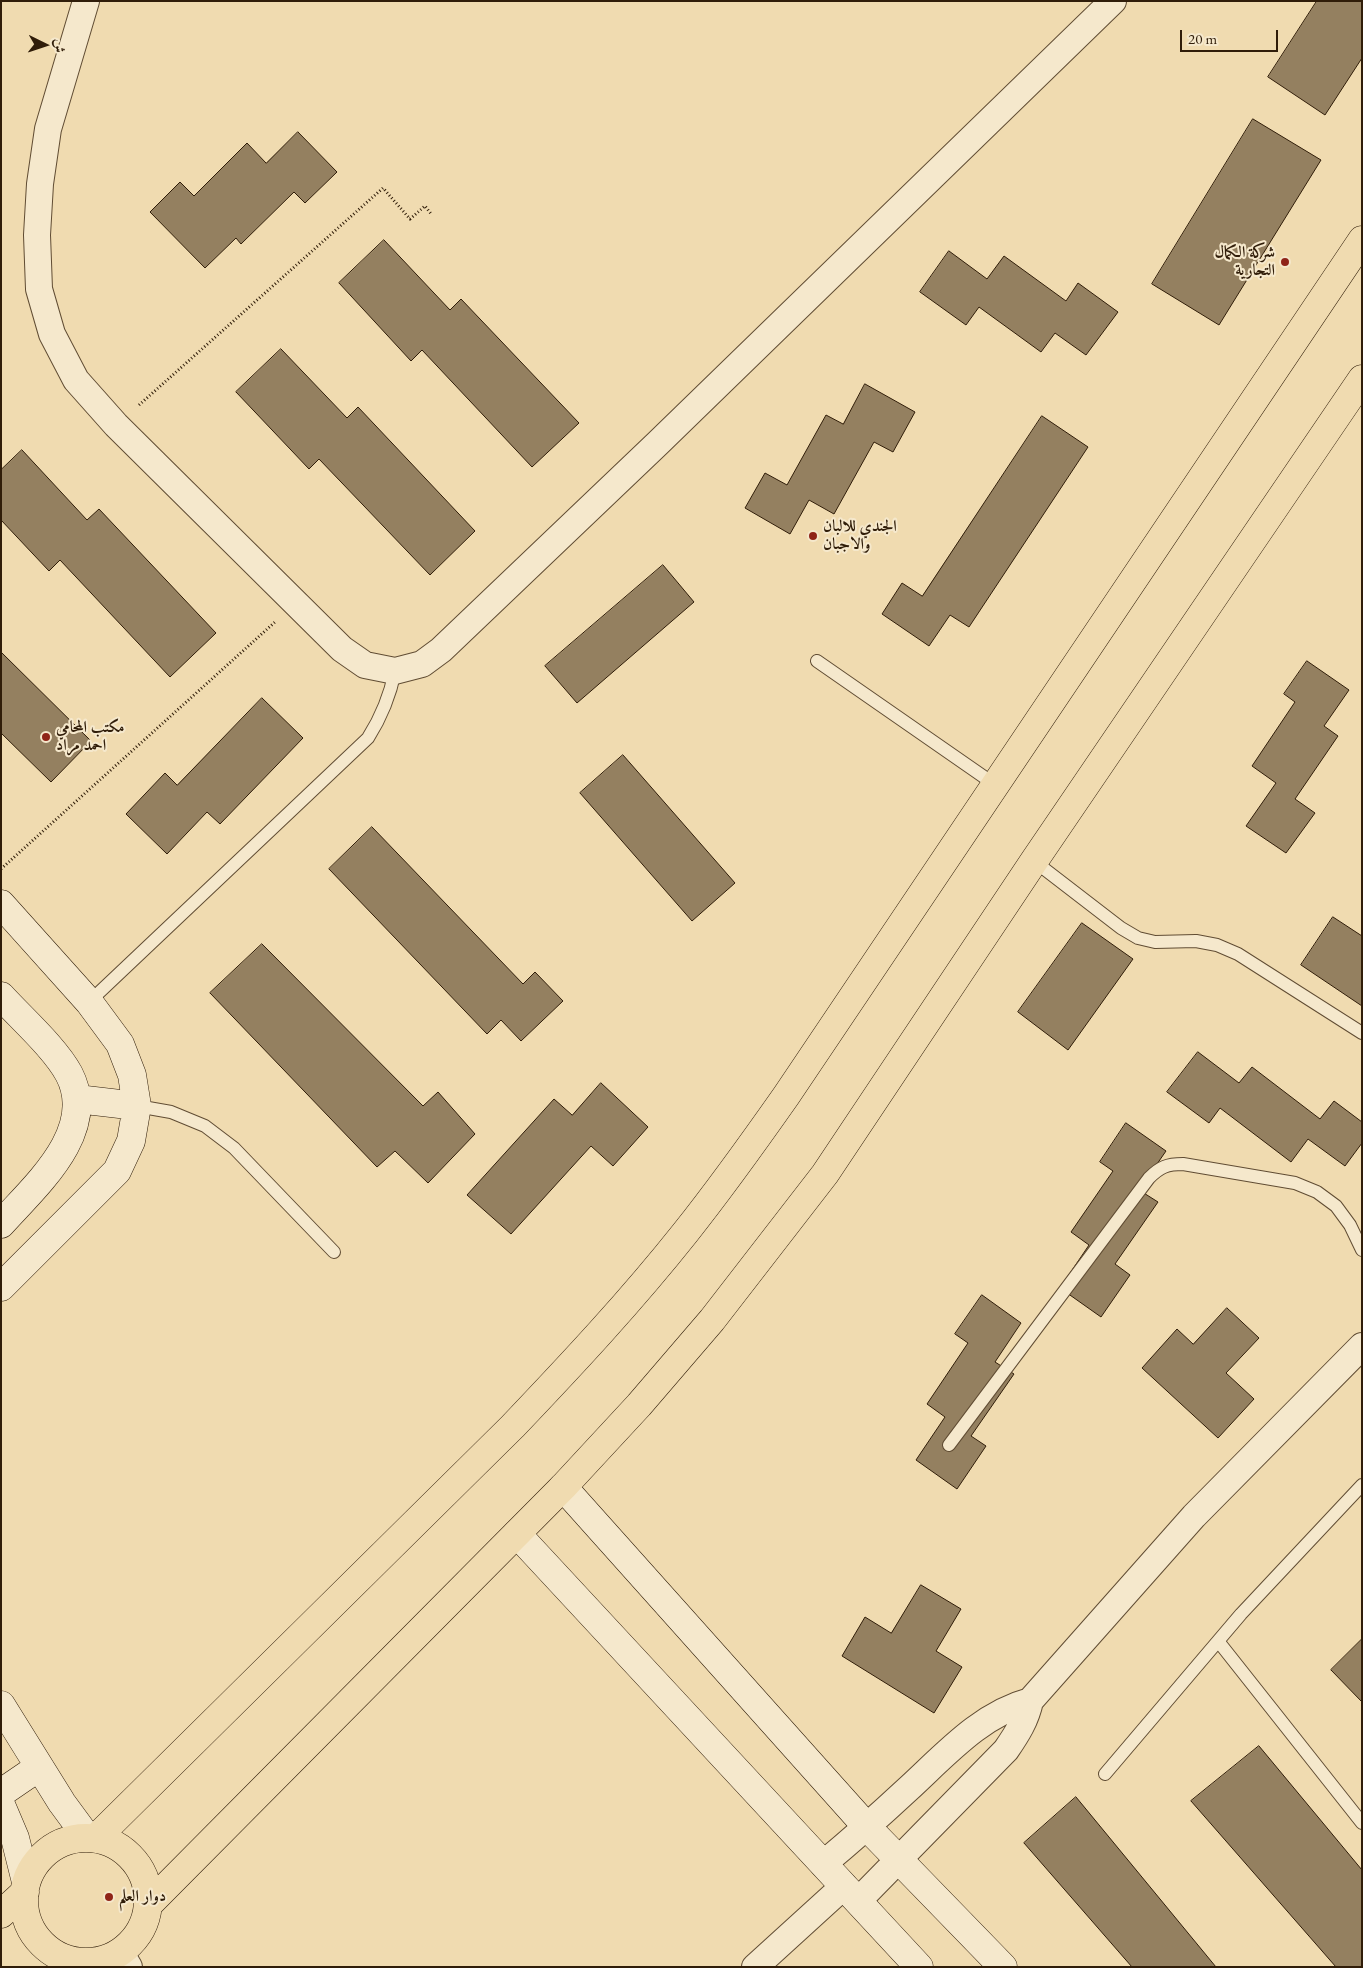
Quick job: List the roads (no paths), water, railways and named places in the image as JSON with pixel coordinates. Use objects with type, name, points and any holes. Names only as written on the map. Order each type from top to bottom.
[{"type":"main road","points":[[91,1837],[513,1426],[629,1300],[684,1234],[737,1166],[786,1096],[997,786],[1362,240]]},
{"type":"main road","points":[[148,1905],[564,1487],[639,1405],[712,1320],[825,1174],[1034,861],[1362,379]]},
{"type":"main road","points":[[1,904],[89,1002],[120,1044],[132,1075],[136,1106],[131,1140],[117,1171],[1,1288]]},
{"type":"main road","points":[[1,996],[56,1054],[70,1075],[77,1099],[74,1128],[61,1155],[1,1224]]},
{"type":"main road","points":[[77,1099],[136,1106]]},
{"type":"main road","points":[[564,1487],[867,1827],[1003,1967]]},
{"type":"main road","points":[[517,1534],[920,1967]]},
{"type":"main road","points":[[1,1705],[62,1803],[91,1837]]},
{"type":"main road","points":[[1,1792],[39,1767]]},
{"type":"main road","points":[[1,1805],[15,1838],[25,1887],[26,1918],[39,1941],[60,1956],[82,1964],[124,1959],[144,1923],[148,1905],[146,1882],[135,1861],[118,1846],[91,1837],[61,1843],[39,1859],[25,1887],[1,1914]]},
{"type":"street","points":[[86,1],[48,129],[40,184],[37,235],[39,290],[52,334],[76,380],[116,425],[296,604],[342,649],[365,665],[395,671],[422,664],[440,650],[671,430],[1113,1]]},
{"type":"street","points":[[755,1967],[898,1860],[1006,1750],[1018,1733],[1027,1714],[1030,1701],[1194,1516],[1362,1346]]},
{"type":"street","points":[[823,1864],[867,1827],[968,1734],[1001,1712],[1030,1701]]},
{"type":"lane","points":[[817,661],[997,786]]},
{"type":"lane","points":[[89,1002],[368,738],[381,717],[390,695],[395,671]]},
{"type":"lane","points":[[1034,861],[1121,928],[1138,938],[1155,942],[1196,941],[1217,945],[1238,954],[1362,1032]]},
{"type":"lane","points":[[136,1106],[172,1112],[205,1126],[234,1148],[334,1252]]},
{"type":"lane","points":[[949,1445],[1149,1178],[1158,1169],[1170,1164],[1182,1164],[1295,1183],[1317,1192],[1336,1206],[1350,1225],[1362,1250]]},
{"type":"lane","points":[[1105,1774],[1264,1588],[1362,1485]]},
{"type":"lane","points":[[1218,1641],[1362,1823]]},
{"type":"place","name":"شركة الكمال التجارية","points":[[1285,262]]},
{"type":"place","name":"الجندي للالبان والاجبان","points":[[813,536]]},
{"type":"place","name":"مكتب المحامي احمد مراد","points":[[46,737]]},
{"type":"place","name":"دوار العلم","points":[[109,1897]]}]
